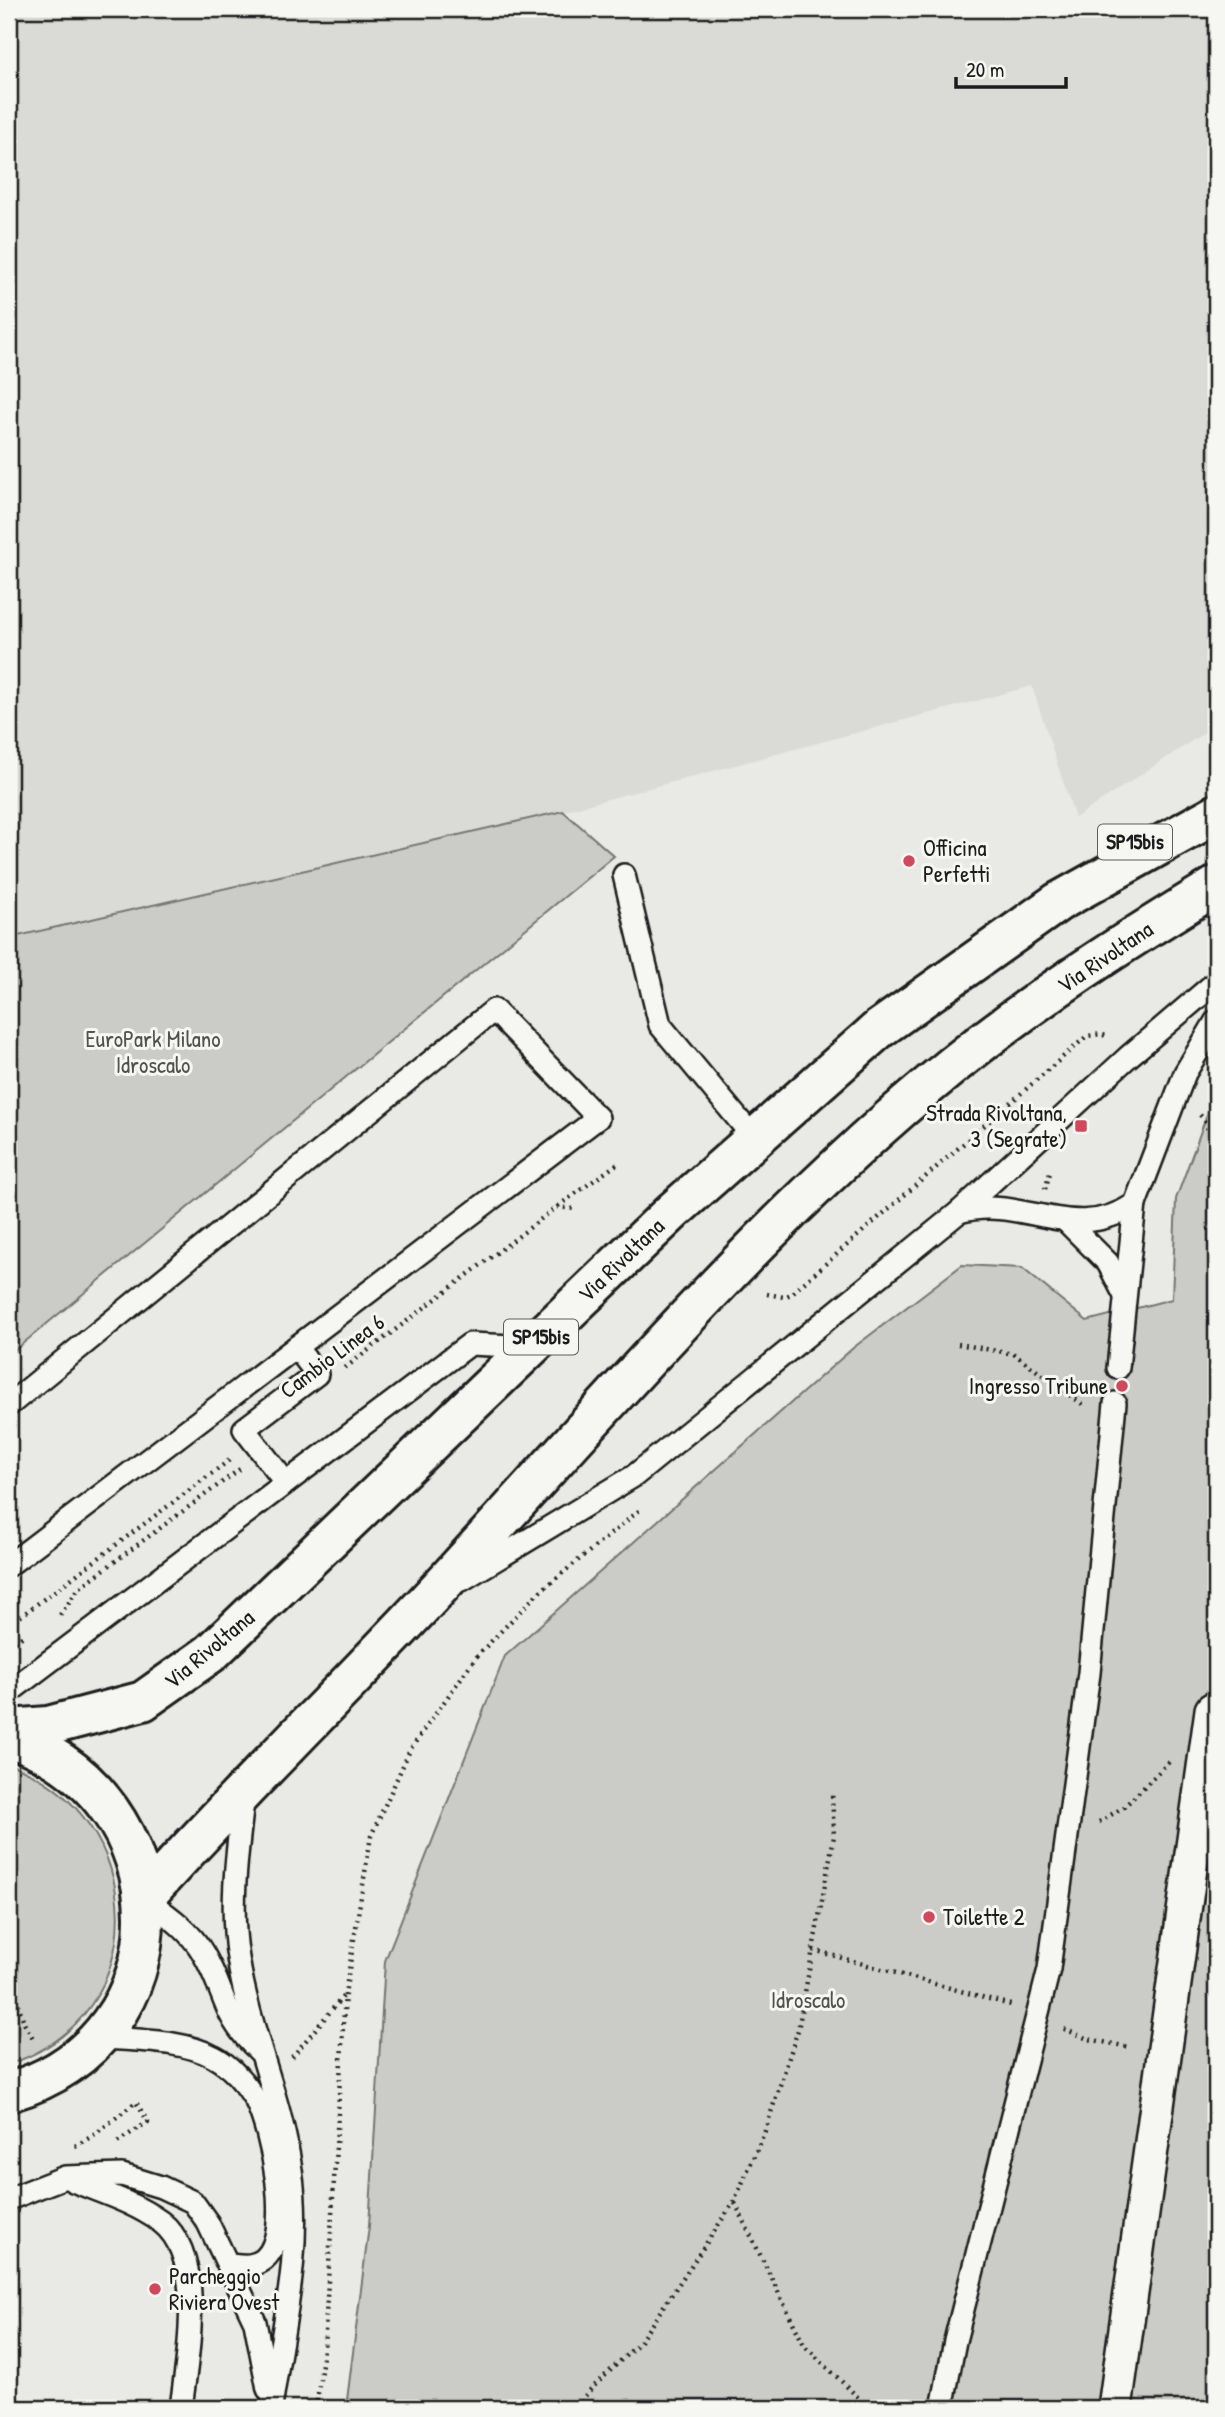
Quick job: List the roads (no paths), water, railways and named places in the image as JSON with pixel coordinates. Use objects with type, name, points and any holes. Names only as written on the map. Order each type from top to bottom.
[{"type":"main road","name":"SP15bis","points":[[1058,902],[1154,828],[1216,789]]},
{"type":"main road","name":"Via Rivoltana","points":[[9,1729],[48,1726],[143,1701],[211,1653],[673,1210],[878,1030],[1058,902],[1216,814]]},
{"type":"main road","name":"Via Rivoltana","points":[[144,1898],[427,1601],[684,1323],[821,1182],[869,1138],[991,1036],[1114,948],[1216,886]]},
{"type":"main road","points":[[9,1737],[60,1760],[83,1777],[105,1801],[134,1854],[144,1898],[143,1937],[135,1973],[120,2007],[97,2037],[55,2072],[9,2092]]},
{"type":"street","points":[[1115,2408],[1212,1710]]},
{"type":"lane","points":[[624,875],[660,1024],[754,1139]]},
{"type":"lane","points":[[427,1601],[634,1476],[959,1212],[1108,1075],[1216,982]]},
{"type":"lane","points":[[9,1405],[494,1010],[598,1118],[9,1565]]},
{"type":"lane","points":[[1118,1368],[1135,1204],[1185,1073],[1216,1021]]},
{"type":"lane","points":[[959,1212],[979,1207],[1065,1220],[1101,1221],[1117,1216],[1135,1204]]},
{"type":"lane","points":[[1065,1220],[1108,1263],[1124,1294]]},
{"type":"lane","points":[[9,1692],[470,1344],[531,1347]]},
{"type":"lane","points":[[286,1483],[244,1429],[317,1374],[296,1347]]},
{"type":"lane","points":[[943,2408],[955,2341],[1049,1969],[1077,1766],[1115,1403]]},
{"type":"lane","points":[[244,1791],[237,1958],[259,2052],[280,2115],[292,2172],[294,2242],[271,2408]]},
{"type":"lane","points":[[144,1898],[191,1936],[212,1971],[231,2021],[259,2052]]},
{"type":"lane","points":[[97,2037],[173,2046],[214,2056],[248,2088],[256,2101],[271,2151],[279,2223],[265,2258],[251,2266],[228,2264]]},
{"type":"lane","points":[[9,2199],[65,2177],[122,2175],[161,2187],[193,2202],[208,2223],[255,2322],[271,2408]]},
{"type":"lane","points":[[65,2177],[143,2211],[163,2224],[180,2247],[189,2286],[190,2306],[190,2338],[181,2408]]},
{"type":"place","name":"Officina Perfetti","points":[[909,861]]},
{"type":"place","name":"Strada Rivoltana, 3 (Segrate)","points":[[1081,1126]]},
{"type":"place","name":"Ingresso Tribune","points":[[1122,1386]]},
{"type":"place","name":"Toilette 2","points":[[929,1917]]},
{"type":"place","name":"Parcheggio Riviera Ovest","points":[[155,2289]]},
{"type":"park label","name":"EuroPark Milano Idroscalo","points":[[153,1052]]},
{"type":"park label","name":"Idroscalo","points":[[808,2000]]}]
